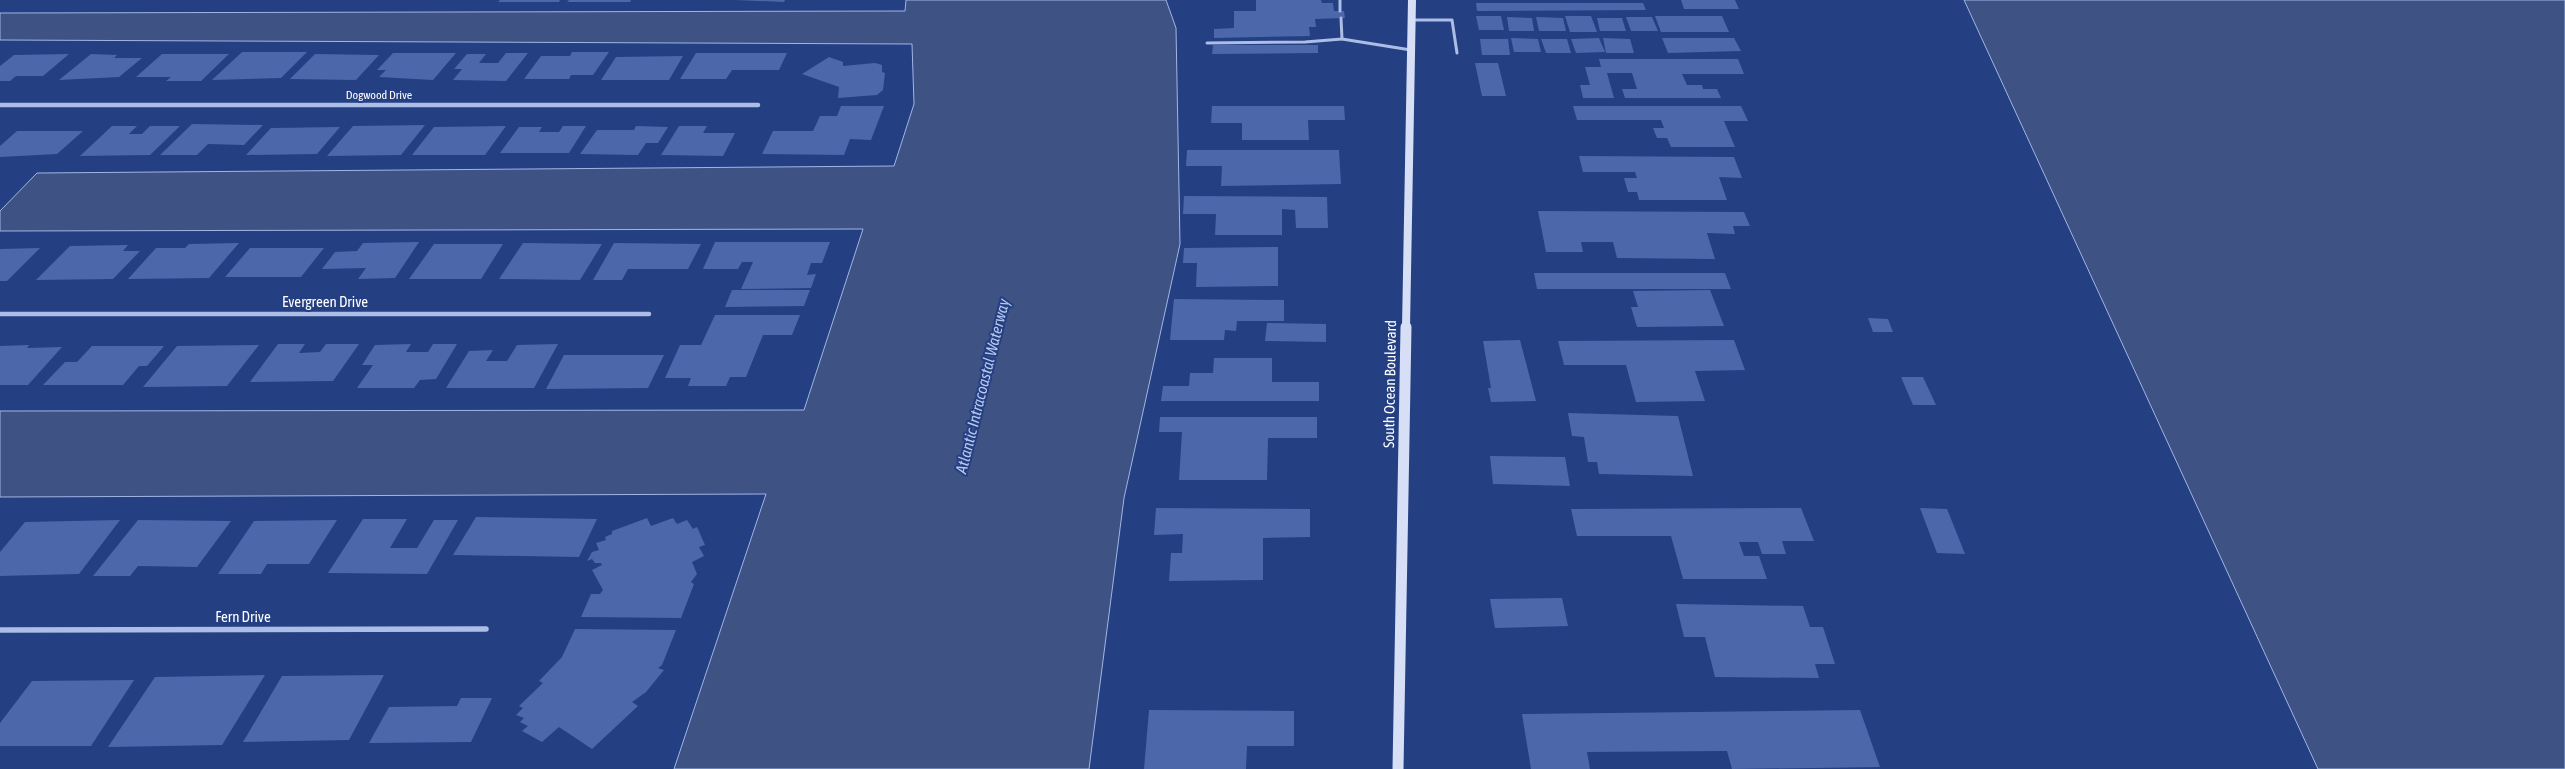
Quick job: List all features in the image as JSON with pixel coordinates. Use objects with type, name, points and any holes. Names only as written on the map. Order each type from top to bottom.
[{"type":"main road","name":"South Ocean Boulevard","points":[[1398,769],[1412,0]]},
{"type":"street","name":"Dogwood Drive","points":[[0,105],[758,105]]},
{"type":"street","name":"Evergreen Drive","points":[[0,314],[650,314]]},
{"type":"street","name":"Fern Drive","points":[[0,630],[486,629]]},
{"type":"lane","points":[[1340,0],[1340,11]]},
{"type":"lane","points":[[1341,18],[1342,39]]},
{"type":"lane","points":[[1412,20],[1452,20],[1457,53]]},
{"type":"lane","points":[[1207,43],[1305,42],[1342,39],[1412,50]]},
{"type":"water","name":"Atlantic Intracoastal Waterway","points":[[906,0],[1166,0],[1176,28],[1180,244],[1124,498],[1089,769],[674,769],[766,494],[0,497],[0,411],[804,410],[863,229],[0,231],[0,211],[37,173],[894,166],[914,104],[912,44],[0,40],[0,13],[905,11]]},
{"type":"water","points":[[1964,0],[2565,0],[2565,769],[2318,769]]},
{"type":"building","points":[[500,0],[560,0],[559,2],[498,2]]},
{"type":"building","points":[[569,0],[631,0],[630,2],[567,2]]},
{"type":"building","points":[[735,0],[785,0],[784,2]]},
{"type":"building","points":[[1256,0],[1321,0],[1322,3],[1333,3],[1334,11],[1344,11],[1345,18],[1315,19],[1316,27],[1309,27],[1310,36],[1214,38],[1214,29],[1234,28],[1234,11],[1256,11]]},
{"type":"building","points":[[1681,0],[1735,0],[1739,9],[1684,9]]},
{"type":"building","points":[[1476,3],[1643,3],[1646,10],[1477,11]]},
{"type":"building","points":[[1476,16],[1501,16],[1504,30],[1479,30]]},
{"type":"building","points":[[1565,16],[1591,16],[1597,32],[1570,32]]},
{"type":"building","points":[[1655,16],[1722,16],[1729,32],[1661,32]]},
{"type":"building","points":[[1507,17],[1532,18],[1534,31],[1509,31]]},
{"type":"building","points":[[1536,17],[1563,18],[1566,31],[1539,31]]},
{"type":"building","points":[[1626,17],[1652,17],[1658,31],[1631,31]]},
{"type":"building","points":[[1597,18],[1622,18],[1626,31],[1600,31]]},
{"type":"building","points":[[1511,38],[1538,39],[1541,52],[1514,52]]},
{"type":"building","points":[[1599,38],[1605,52],[1576,53],[1571,39]]},
{"type":"building","points":[[1603,38],[1630,39],[1634,53],[1606,53]]},
{"type":"building","points":[[1662,38],[1734,38],[1741,51],[1668,53]]},
{"type":"building","points":[[1480,39],[1508,39],[1510,55],[1482,55]]},
{"type":"building","points":[[1541,39],[1567,39],[1571,53],[1546,53]]},
{"type":"building","points":[[1213,45],[1318,45],[1318,53],[1212,54]]},
{"type":"building","points":[[242,52],[307,52],[281,78],[212,80]]},
{"type":"building","points":[[572,52],[609,52],[593,75],[571,75],[569,79],[524,79],[541,56],[570,56]]},
{"type":"building","points":[[393,53],[456,53],[433,80],[379,77],[386,70],[377,70]]},
{"type":"building","points":[[506,53],[528,53],[506,81],[453,80],[462,69],[454,69],[467,54],[486,54],[479,63],[498,63]]},
{"type":"building","points":[[696,53],[787,53],[779,70],[732,70],[726,79],[680,79]]},
{"type":"building","points":[[69,54],[43,76],[16,76],[10,81],[0,81],[0,66],[14,55]]},
{"type":"building","points":[[91,54],[117,55],[114,58],[142,58],[119,77],[59,80]]},
{"type":"building","points":[[162,54],[229,54],[201,81],[166,81],[171,77],[136,77]]},
{"type":"building","points":[[315,54],[379,55],[356,80],[290,79]]},
{"type":"building","points":[[683,56],[669,80],[601,80],[616,57]]},
{"type":"building","points":[[829,57],[843,62],[843,66],[875,63],[882,65],[882,72],[885,73],[883,90],[877,95],[838,98],[839,87],[802,74]]},
{"type":"building","points":[[1599,59],[1738,59],[1744,74],[1682,74],[1687,85],[1702,85],[1703,89],[1717,89],[1721,98],[1625,98],[1622,89],[1637,89],[1632,73],[1607,73],[1614,98],[1583,98],[1580,85],[1590,85],[1585,67],[1601,67]]},
{"type":"building","points":[[1475,63],[1498,63],[1506,96],[1482,96]]},
{"type":"building","points":[[841,106],[884,106],[871,140],[850,139],[844,155],[762,154],[773,131],[813,131],[820,116],[837,116]]},
{"type":"building","points":[[1212,106],[1344,106],[1345,120],[1308,120],[1309,140],[1242,140],[1242,123],[1211,123]]},
{"type":"building","points":[[1573,106],[1741,106],[1748,121],[1724,121],[1735,147],[1671,147],[1667,138],[1657,138],[1653,128],[1664,128],[1661,120],[1577,120]]},
{"type":"building","points":[[192,124],[263,125],[244,145],[208,144],[197,155],[160,155]]},
{"type":"building","points":[[425,125],[401,155],[327,156],[353,126]]},
{"type":"building","points":[[112,126],[137,126],[129,134],[142,134],[150,126],[180,126],[150,155],[80,156]]},
{"type":"building","points":[[506,126],[485,155],[412,155],[434,127]]},
{"type":"building","points":[[563,126],[586,126],[569,153],[500,153],[519,127],[542,127],[539,132],[559,132]]},
{"type":"building","points":[[636,126],[668,127],[658,143],[646,143],[638,155],[580,154],[597,130],[634,130]]},
{"type":"building","points":[[679,126],[707,126],[703,133],[735,133],[723,156],[661,155]]},
{"type":"building","points":[[340,127],[317,154],[246,155],[271,128]]},
{"type":"building","points":[[17,131],[83,131],[57,154],[0,157],[0,146]]},
{"type":"building","points":[[1187,150],[1339,150],[1341,184],[1221,186],[1222,166],[1186,166]]},
{"type":"building","points":[[1579,156],[1734,157],[1742,178],[1719,177],[1727,200],[1639,200],[1637,192],[1628,192],[1624,178],[1637,178],[1635,172],[1583,172]]},
{"type":"building","points":[[1184,196],[1327,197],[1328,228],[1296,228],[1295,210],[1282,209],[1282,235],[1215,235],[1216,214],[1183,214]]},
{"type":"building","points":[[1538,211],[1744,212],[1750,226],[1733,226],[1735,234],[1707,233],[1715,259],[1617,258],[1613,242],[1581,242],[1583,252],[1546,252]]},
{"type":"building","points":[[419,242],[395,278],[358,279],[366,268],[322,269],[335,252],[357,251],[363,243]]},
{"type":"building","points":[[715,242],[830,242],[822,263],[811,263],[807,275],[816,274],[811,288],[741,289],[753,262],[742,262],[738,269],[703,269]]},
{"type":"building","points":[[239,243],[209,278],[128,279],[156,248],[185,248],[189,244]]},
{"type":"building","points":[[523,243],[602,244],[580,280],[499,279]]},
{"type":"building","points":[[614,243],[701,244],[688,269],[628,269],[622,280],[593,280]]},
{"type":"building","points":[[434,244],[503,244],[481,279],[409,279]]},
{"type":"building","points":[[128,245],[123,251],[140,251],[113,279],[36,280],[70,246]]},
{"type":"building","points":[[1278,247],[1278,286],[1196,287],[1197,263],[1183,263],[1184,248]]},
{"type":"building","points":[[40,248],[7,281],[0,281],[0,249]]},
{"type":"building","points":[[250,248],[324,248],[301,277],[225,277]]},
{"type":"building","points":[[1534,273],[1725,273],[1731,289],[1537,289]]},
{"type":"building","points":[[732,290],[810,290],[804,306],[725,307]]},
{"type":"building","points":[[1710,290],[1724,326],[1637,327],[1631,307],[1638,307],[1633,291]]},
{"type":"building","points":[[1174,299],[1284,300],[1284,321],[1237,321],[1236,331],[1225,330],[1224,340],[1170,340]]},
{"type":"building","points":[[715,315],[800,315],[792,335],[763,335],[746,377],[730,377],[726,386],[688,386],[691,378],[665,378],[680,345],[701,345]]},
{"type":"building","points":[[1868,318],[1888,319],[1893,332],[1873,332]]},
{"type":"building","points":[[1267,323],[1326,324],[1326,342],[1265,341]]},
{"type":"building","points":[[1520,340],[1536,401],[1491,402],[1488,388],[1491,388],[1483,341]]},
{"type":"building","points":[[1734,340],[1745,370],[1695,371],[1705,401],[1636,402],[1626,365],[1564,365],[1558,341]]},
{"type":"building","points":[[278,344],[305,344],[299,353],[320,352],[326,344],[359,344],[333,381],[250,382]]},
{"type":"building","points":[[411,344],[406,352],[428,352],[433,344],[457,344],[436,379],[420,380],[414,388],[357,388],[373,365],[362,365],[375,345]]},
{"type":"building","points":[[558,344],[534,388],[446,388],[469,351],[493,350],[486,361],[507,361],[517,345]]},
{"type":"building","points":[[29,345],[27,348],[62,347],[28,385],[0,385],[0,346]]},
{"type":"building","points":[[259,345],[227,386],[143,387],[177,346]]},
{"type":"building","points":[[92,346],[164,346],[147,366],[139,366],[123,385],[43,385],[65,362],[77,362]]},
{"type":"building","points":[[564,355],[664,355],[648,388],[546,389]]},
{"type":"building","points":[[1214,358],[1272,358],[1272,382],[1319,382],[1319,401],[1161,401],[1163,386],[1189,386],[1190,373],[1213,373]]},
{"type":"building","points":[[1901,377],[1923,377],[1936,405],[1913,405]]},
{"type":"building","points":[[1568,413],[1678,416],[1693,476],[1599,474],[1597,462],[1588,462],[1584,437],[1572,436]]},
{"type":"building","points":[[1160,417],[1317,417],[1317,438],[1268,438],[1267,480],[1179,480],[1182,432],[1159,432]]},
{"type":"building","points":[[1490,456],[1565,457],[1570,486],[1493,484]]},
{"type":"building","points":[[1156,508],[1310,509],[1310,537],[1263,538],[1263,580],[1169,581],[1171,553],[1182,553],[1183,534],[1154,535]]},
{"type":"building","points":[[1801,508],[1814,541],[1782,541],[1786,554],[1762,554],[1758,542],[1739,542],[1744,556],[1759,556],[1767,579],[1683,579],[1671,536],[1577,536],[1571,509]]},
{"type":"building","points":[[1920,508],[1947,509],[1965,554],[1937,553]]},
{"type":"building","points":[[476,517],[597,519],[579,557],[453,555]]},
{"type":"building","points":[[647,518],[651,526],[673,518],[677,524],[687,520],[693,529],[697,527],[705,545],[699,547],[704,556],[692,562],[697,574],[691,582],[694,584],[681,618],[581,617],[591,594],[600,594],[603,590],[592,570],[602,565],[601,563],[595,563],[592,559],[587,561],[592,552],[599,550],[596,543],[606,540],[605,537],[612,534],[612,531]]},
{"type":"building","points":[[363,519],[407,519],[390,548],[417,548],[434,520],[458,520],[427,574],[328,573]]},
{"type":"building","points":[[120,520],[79,574],[0,576],[0,552],[25,522]]},
{"type":"building","points":[[138,520],[231,521],[197,567],[138,566],[130,576],[93,576]]},
{"type":"building","points":[[337,520],[309,564],[267,564],[261,574],[218,574],[254,521]]},
{"type":"building","points":[[1562,598],[1568,626],[1495,628],[1490,599]]},
{"type":"building","points":[[1676,604],[1803,606],[1810,627],[1823,627],[1835,664],[1815,664],[1819,678],[1715,677],[1705,637],[1684,637]]},
{"type":"building","points":[[575,629],[676,630],[662,665],[658,668],[664,670],[646,692],[632,702],[638,706],[592,749],[559,727],[542,742],[522,731],[528,726],[520,722],[524,718],[516,715],[523,708],[519,706],[543,683],[539,681],[562,657]]},
{"type":"building","points":[[265,675],[222,745],[108,747],[155,677]]},
{"type":"building","points":[[384,675],[349,740],[243,742],[282,676]]},
{"type":"building","points":[[134,680],[91,746],[0,746],[0,723],[32,681]]},
{"type":"building","points":[[461,698],[492,698],[471,742],[369,743],[389,707],[457,706]]},
{"type":"building","points":[[1149,710],[1294,711],[1294,746],[1247,746],[1246,769],[1144,769]]},
{"type":"building","points":[[1860,710],[1880,767],[1732,769],[1727,751],[1587,752],[1590,769],[1531,769],[1522,714]]}]
